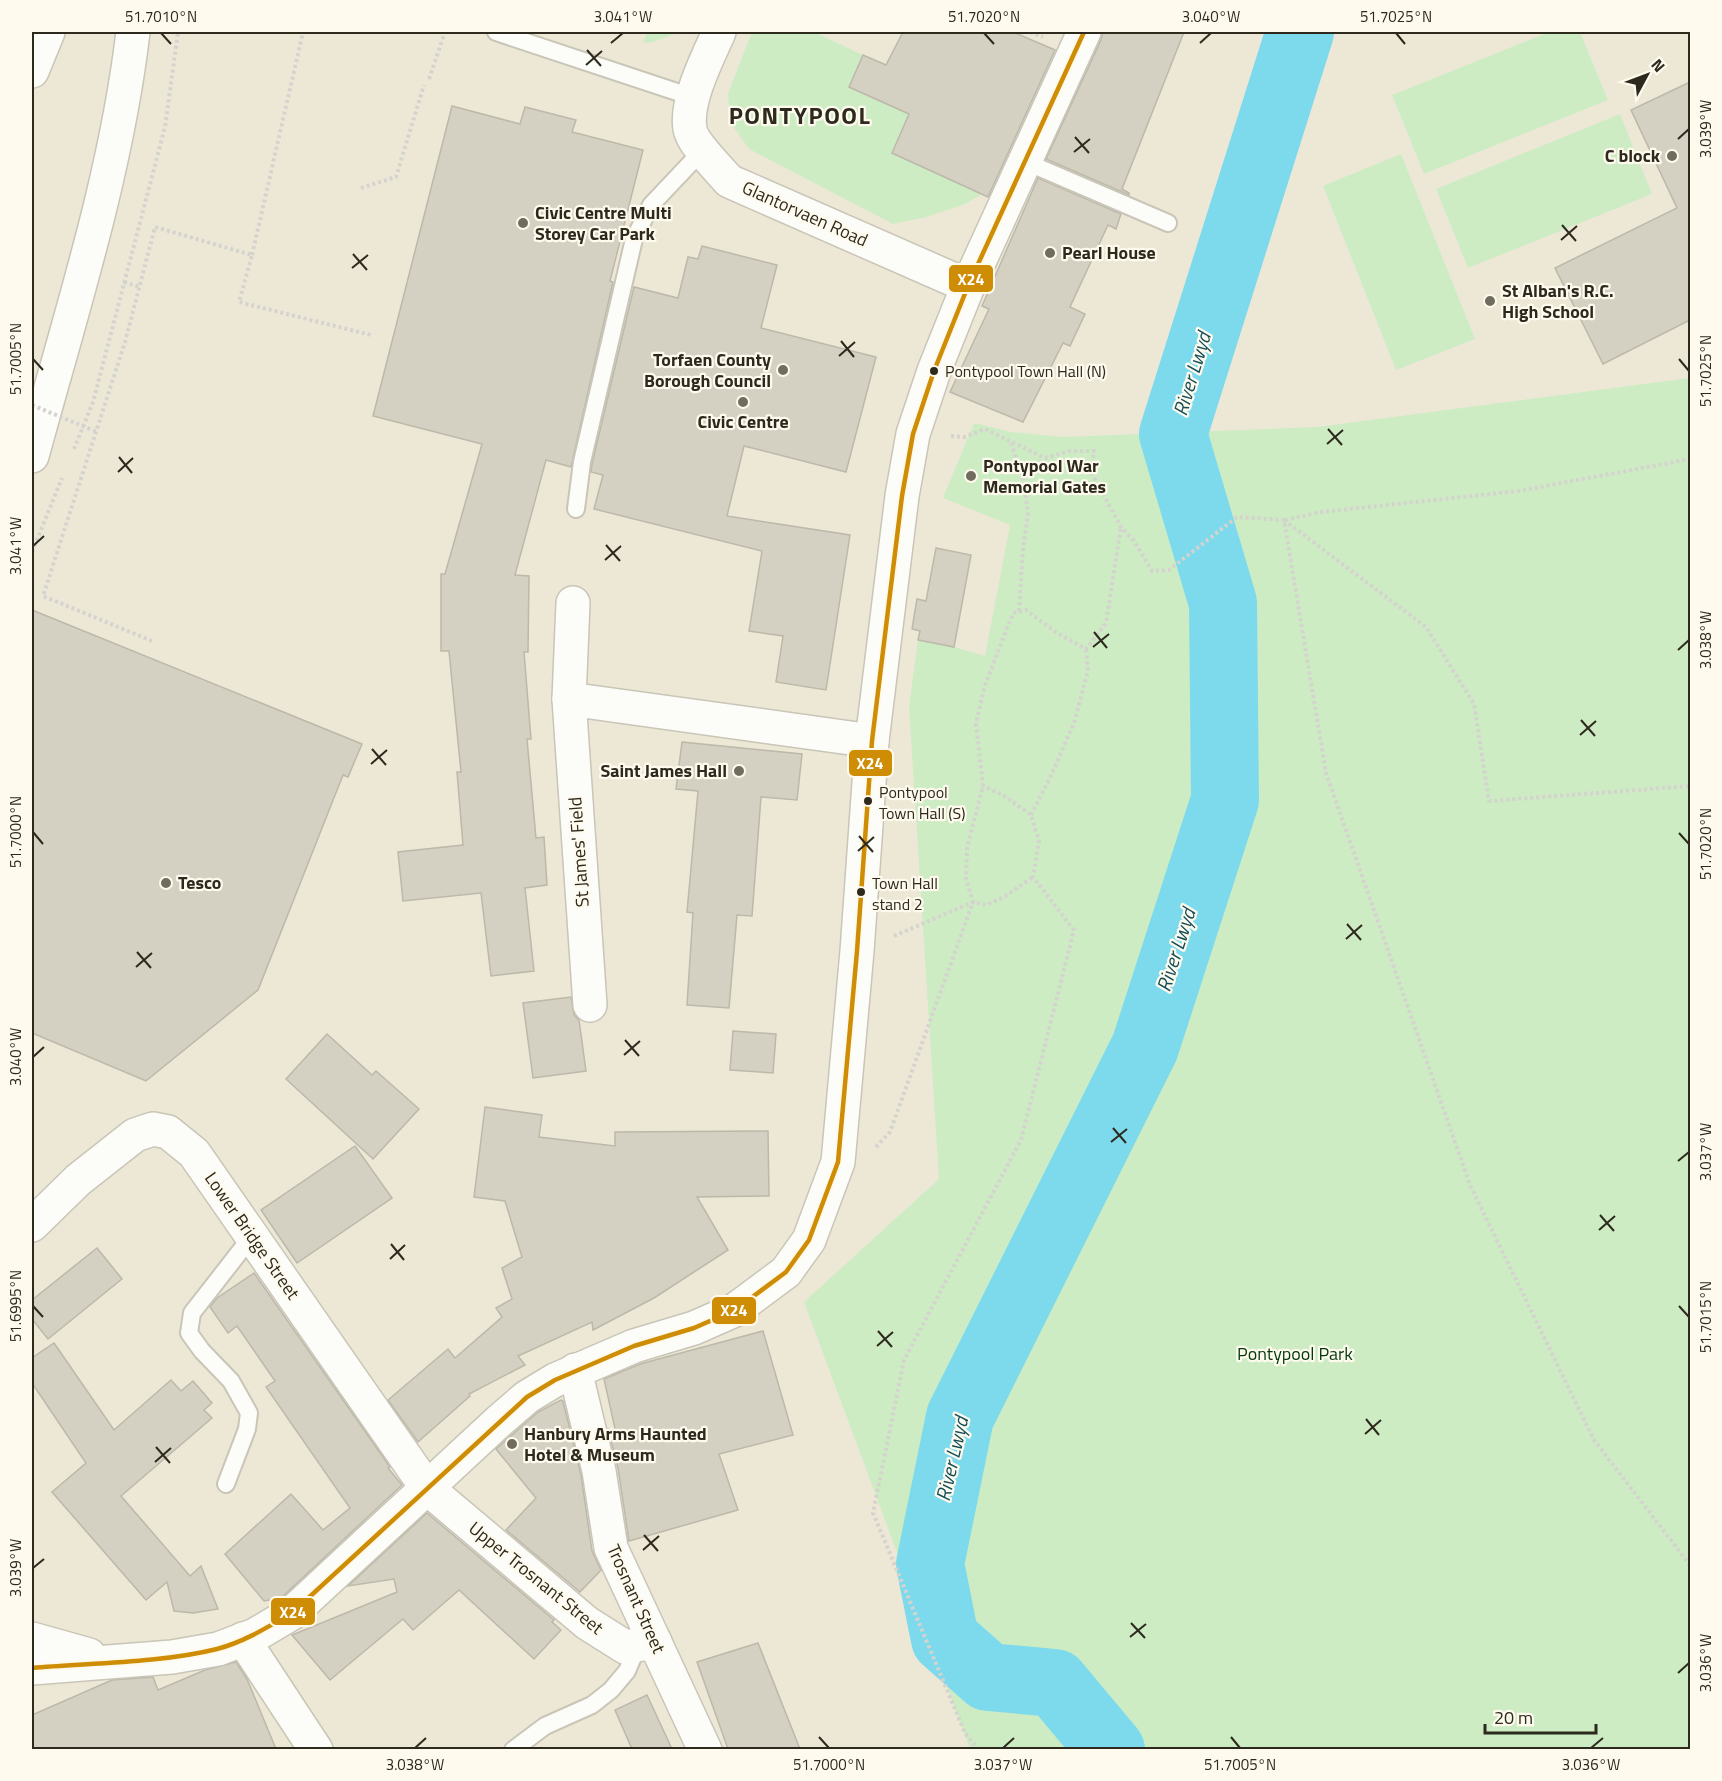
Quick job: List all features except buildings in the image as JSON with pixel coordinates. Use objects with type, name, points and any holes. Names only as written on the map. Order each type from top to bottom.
[{"type":"street","points":[[32,71],[48,32]]},
{"type":"street","points":[[32,456],[98,214],[126,84],[133,32]]},
{"type":"street","name":"Glantorvaen Road","points":[[719,32],[692,97],[690,130],[702,151],[729,181],[968,286]]},
{"type":"street","points":[[32,1668],[172,1657],[218,1649],[243,1639],[292,1613],[527,1397],[555,1380],[634,1346],[694,1328],[735,1310],[786,1272],[809,1240],[838,1162],[857,951],[872,741],[901,507],[913,435],[934,371],[968,286],[1084,32]]},
{"type":"street","name":"St James' Field","points":[[573,603],[569,699],[590,1005]]},
{"type":"street","points":[[569,699],[872,741]]},
{"type":"street","name":"Lower Bridge Street","points":[[33,1221],[78,1180],[135,1135],[153,1129],[168,1132],[194,1153],[427,1488]]},
{"type":"street","name":"Trosnant Street","points":[[575,1371],[599,1471],[611,1548],[646,1644],[705,1749]]},
{"type":"street","name":"Upper Trosnant Street","points":[[427,1488],[587,1623],[625,1647],[646,1644]]},
{"type":"street","points":[[32,1639],[114,1662]]},
{"type":"street","points":[[243,1639],[316,1749]]},
{"type":"lane","points":[[496,32],[692,97]]},
{"type":"lane","points":[[576,509],[582,462],[634,239],[651,206],[702,151]]},
{"type":"lane","points":[[1026,162],[1168,223]]},
{"type":"lane","points":[[226,1484],[247,1429],[249,1413],[231,1381],[202,1352],[189,1333],[192,1313],[252,1236]]},
{"type":"lane","points":[[513,1749],[545,1726],[592,1705],[611,1690],[646,1644]]},
{"type":"path","points":[[165,127],[178,32]]},
{"type":"path","points":[[303,32],[252,255],[239,302],[371,335]]},
{"type":"path","points":[[429,79],[445,32]]},
{"type":"path","points":[[361,188],[396,177],[424,85]]},
{"type":"path","points":[[152,641],[44,596],[60,539],[125,342],[155,227],[252,255]]},
{"type":"path","points":[[124,282],[140,287]]},
{"type":"path","points":[[32,405],[97,432]]},
{"type":"path","points":[[913,435],[964,437],[985,429],[1045,458],[1070,451],[1094,451],[1091,472],[1121,526],[1134,541],[1152,571],[1169,570],[1237,517],[1284,520],[1321,512],[1519,491],[1690,459]]},
{"type":"path","points":[[1011,442],[1024,481],[1028,515],[1019,612]]},
{"type":"path","points":[[1284,520],[1426,627],[1474,704],[1489,801],[1690,786]]},
{"type":"path","points":[[1284,520],[1326,773],[1470,1185],[1594,1440],[1690,1565]]},
{"type":"path","points":[[1031,815],[1050,780],[1074,723],[1088,671],[1086,649],[1106,622],[1121,526]]},
{"type":"path","points":[[838,1162],[869,1155],[890,1132],[973,902],[966,879],[967,848],[983,786],[976,724],[988,678],[1013,613],[1026,610],[1057,633],[1086,649]]},
{"type":"path","points":[[857,951],[973,902],[986,905],[1004,897],[1033,877],[1040,841],[1031,815],[1003,795],[983,786]]},
{"type":"path","points":[[979,1749],[965,1733],[873,1514],[903,1360],[1021,1140],[1074,930],[1033,877]]},
{"type":"green space","points":[[647,32],[680,32],[653,42],[643,43]]},
{"type":"green space","points":[[752,32],[814,32],[863,55],[850,87],[909,114],[892,153],[982,194],[965,204],[926,217],[893,224],[749,149],[730,122],[728,93]]},
{"type":"green space","points":[[1549,32],[1580,32],[1608,100],[1424,174],[1392,95]]},
{"type":"green space","points":[[1620,114],[1652,194],[1468,268],[1436,189]]},
{"type":"green space","points":[[1401,154],[1475,339],[1396,370],[1323,186]]},
{"type":"green space","name":"Pontypool Park","points":[[1690,378],[1690,1749],[970,1749],[804,1302],[939,1179],[909,707],[918,640],[985,656],[1010,525],[943,498],[974,423],[1011,432],[1063,437],[1317,427]]},
{"type":"waterway","name":"River Lwyd","points":[[1111,1750],[1055,1683],[988,1677],[945,1639],[930,1564],[960,1417],[1145,1047],[1225,800],[1223,603],[1173,434],[1300,32]]},
{"type":"transit line","name":"X24","points":[[32,1668],[149,1660],[195,1654],[227,1646],[265,1629],[292,1613],[527,1397],[555,1380],[634,1346],[694,1328],[735,1310],[786,1272],[809,1240],[838,1162],[857,951],[872,741],[902,496],[913,434],[934,371],[968,286],[1084,32]]},
{"type":"place","name":"C block","points":[[1672,156]]},
{"type":"place","name":"Civic Centre Multi Storey Car Park","points":[[523,223]]},
{"type":"place","name":"Pearl House","points":[[1050,253]]},
{"type":"place","name":"St Alban's R.C. High School","points":[[1490,301]]},
{"type":"place","name":"Torfaen County Borough Council","points":[[783,370]]},
{"type":"place","name":"Pontypool Town Hall (N)","points":[[934,371]]},
{"type":"place","name":"Civic Centre","points":[[743,402]]},
{"type":"place","name":"Pontypool War Memorial Gates","points":[[971,476]]},
{"type":"place","name":"Saint James Hall","points":[[739,771]]},
{"type":"place","name":"Pontypool Town Hall (S)","points":[[868,801]]},
{"type":"place","name":"Tesco","points":[[166,883]]},
{"type":"place","name":"Town Hall stand 2","points":[[861,892]]},
{"type":"place","name":"Hanbury Arms Haunted Hotel & Museum","points":[[512,1444]]},
{"type":"district","name":"PONTYPOOL","points":[[800,116]]}]
